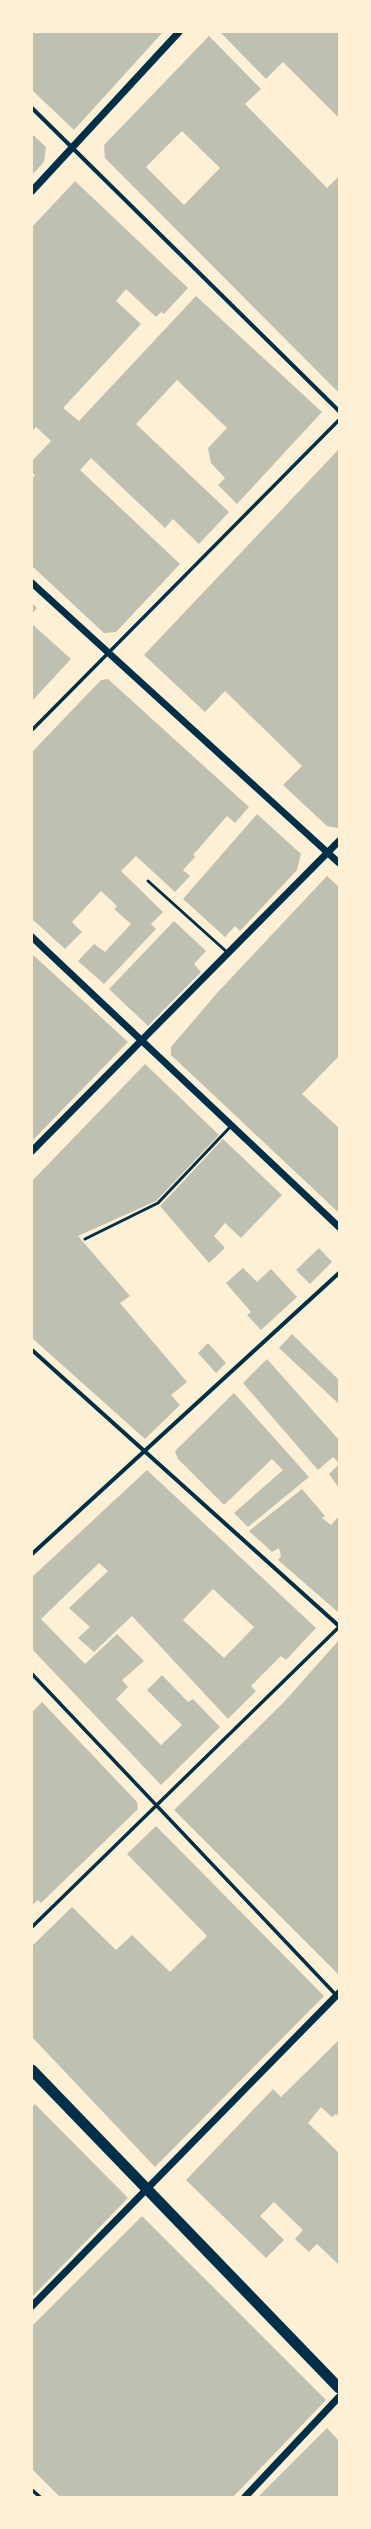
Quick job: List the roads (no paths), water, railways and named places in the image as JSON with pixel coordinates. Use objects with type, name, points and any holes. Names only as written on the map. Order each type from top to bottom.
[{"type":"highway","points":[[32,2070],[148,2188],[339,2388]]},
{"type":"street","points":[[32,191],[179,32]]},
{"type":"street","points":[[32,108],[339,411]]},
{"type":"street","points":[[32,730],[109,654],[339,420]]},
{"type":"street","points":[[32,583],[339,863]]},
{"type":"street","points":[[32,1151],[339,841]]},
{"type":"street","points":[[32,936],[339,1227]]},
{"type":"street","points":[[32,1554],[143,1450],[339,1273]]},
{"type":"street","points":[[32,1350],[339,1626],[32,1927]]},
{"type":"street","points":[[32,1674],[156,1807],[338,1996],[32,2306]]},
{"type":"street","points":[[245,2497],[339,2397]]},
{"type":"street","points":[[32,2490],[40,2497]]},
{"type":"lane","points":[[148,881],[228,953]]},
{"type":"lane","points":[[85,1239],[158,1203],[232,1125]]}]
